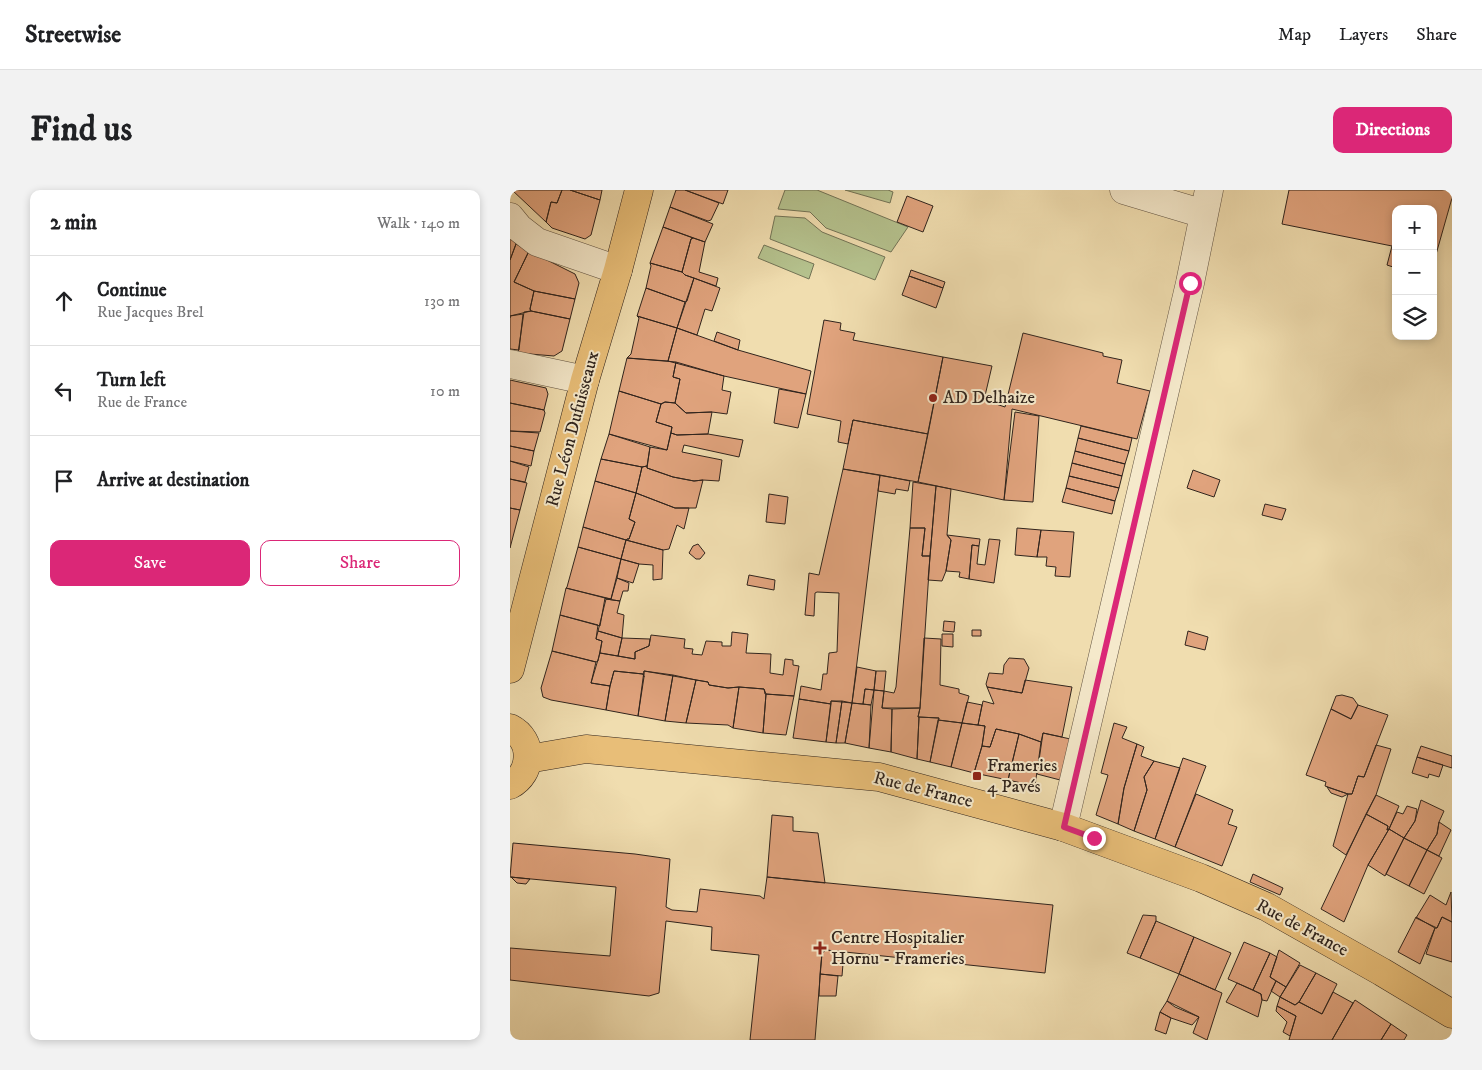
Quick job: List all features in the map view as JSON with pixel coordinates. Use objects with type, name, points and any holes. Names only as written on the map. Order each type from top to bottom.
[{"type":"main road","name":"Rue Léon Dufuisseaux","points":[[510,669],[585,380],[618,270],[639,190]]},
{"type":"main road","points":[[510,728],[522,738],[527,747],[528,759],[527,767],[522,776],[510,785]]},
{"type":"main road","name":"Rue de France","points":[[528,759],[586,748],[879,777],[1064,827],[1201,878],[1267,907],[1452,1014]]},
{"type":"street","points":[[1064,827],[1207,202],[1124,190]]},
{"type":"street","points":[[510,217],[519,228],[537,242],[618,270]]},
{"type":"street","points":[[510,364],[585,380]]},
{"type":"green space","points":[[785,190],[817,190],[908,227],[891,252],[826,228],[810,212],[778,209]]},
{"type":"green space","points":[[845,190],[888,190],[893,192],[890,203]]},
{"type":"green space","points":[[775,216],[805,218],[822,232],[885,257],[875,280],[770,239]]},
{"type":"green space","points":[[764,245],[814,264],[809,279],[758,258]]},
{"type":"building","points":[[512,190],[562,190],[557,203],[551,202],[546,222]]},
{"type":"building","points":[[562,190],[570,190],[600,200],[591,235],[585,239],[552,228],[546,222],[551,202],[557,203]]},
{"type":"building","points":[[570,190],[602,190],[600,200]]},
{"type":"building","points":[[676,190],[685,190],[719,203],[711,220],[708,221],[670,207]]},
{"type":"building","points":[[685,190],[728,190],[723,204]]},
{"type":"building","points":[[1289,190],[1452,190],[1452,198],[1437,251],[1437,205],[1392,205],[1392,246],[1282,224]]},
{"type":"building","points":[[907,196],[933,206],[923,232],[897,222]]},
{"type":"building","points":[[670,207],[713,224],[705,242],[663,227]]},
{"type":"building","points":[[663,227],[693,238],[691,239],[682,272],[650,263]]},
{"type":"building","points":[[510,236],[516,244],[510,260]]},
{"type":"building","points":[[691,239],[705,242],[699,272],[718,278],[716,286],[685,275],[682,272]]},
{"type":"building","points":[[516,244],[529,251],[514,282],[534,291],[531,311],[510,316],[510,260]]},
{"type":"building","points":[[1392,246],[1392,267],[1387,265]]},
{"type":"building","points":[[529,251],[575,274],[579,283],[575,299],[534,291],[514,282]]},
{"type":"building","points":[[650,263],[682,272],[694,278],[687,301],[685,302],[646,288]]},
{"type":"building","points":[[911,270],[945,282],[943,288],[909,276]]},
{"type":"building","points":[[909,276],[943,288],[936,308],[902,295]]},
{"type":"building","points":[[694,278],[720,288],[712,311],[705,309],[697,335],[677,328]]},
{"type":"building","points":[[646,288],[685,302],[677,328],[637,316]]},
{"type":"building","points":[[534,291],[575,299],[570,319],[531,311]]},
{"type":"building","points":[[531,311],[570,319],[562,351],[554,356],[518,353],[524,312]]},
{"type":"building","points":[[523,314],[519,350],[510,349],[510,316]]},
{"type":"building","points":[[637,316],[677,328],[668,361],[627,358],[631,354],[639,318]]},
{"type":"building","points":[[824,320],[841,323],[840,330],[855,333],[853,340],[943,357],[928,434],[853,420],[848,444],[838,442],[841,421],[807,414]]},
{"type":"building","points":[[677,328],[738,350],[811,371],[806,394],[724,376],[668,361]]},
{"type":"building","points":[[717,332],[740,340],[738,350],[714,341]]},
{"type":"building","points":[[1023,333],[1103,353],[1103,356],[1122,360],[1117,383],[1150,391],[1137,439],[1012,409],[1004,500],[918,482],[943,357],[992,366],[984,400],[1005,407]]},
{"type":"building","points":[[627,358],[676,362],[673,377],[680,379],[675,403],[665,402],[661,404],[619,391]]},
{"type":"building","points":[[676,362],[724,376],[722,390],[731,392],[727,414],[712,412],[686,413],[675,403],[680,379],[673,377]]},
{"type":"building","points":[[510,380],[546,388],[548,394],[544,410],[510,403]]},
{"type":"building","points":[[779,389],[806,394],[798,428],[774,423]]},
{"type":"building","points":[[619,391],[661,404],[656,422],[672,427],[667,450],[609,434]]},
{"type":"building","points":[[665,402],[675,403],[686,413],[712,412],[708,434],[677,435],[671,433],[672,427],[656,422],[661,404]]},
{"type":"building","points":[[510,403],[544,410],[545,413],[540,432],[510,431]]},
{"type":"building","points":[[1015,412],[1039,416],[1033,502],[1004,500]]},
{"type":"building","points":[[853,420],[928,434],[918,482],[843,469]]},
{"type":"building","points":[[1081,426],[1132,438],[1129,451],[1078,438]]},
{"type":"building","points":[[510,431],[539,433],[534,451],[510,446]]},
{"type":"building","points":[[671,433],[677,435],[708,434],[743,440],[739,457],[684,445],[682,452],[722,460],[719,481],[694,481],[673,477],[647,468],[650,447],[667,450]]},
{"type":"building","points":[[609,434],[650,447],[647,466],[642,467],[601,459]]},
{"type":"building","points":[[1078,438],[1129,451],[1125,464],[1075,451]]},
{"type":"building","points":[[510,446],[534,451],[531,466],[510,461]]},
{"type":"building","points":[[1075,451],[1125,464],[1122,476],[1072,463]]},
{"type":"building","points":[[601,459],[642,467],[636,493],[595,481]]},
{"type":"building","points":[[510,461],[529,467],[525,482],[510,479]]},
{"type":"building","points":[[1072,463],[1122,476],[1119,488],[1069,476]]},
{"type":"building","points":[[647,466],[647,468],[673,477],[694,481],[703,480],[696,508],[675,508],[636,493],[642,467]]},
{"type":"building","points":[[843,469],[880,475],[852,703],[831,701],[831,704],[799,699],[801,686],[821,690],[823,674],[827,674],[829,653],[837,652],[839,593],[815,593],[814,616],[805,615],[809,573],[819,575]]},
{"type":"building","points":[[1193,470],[1220,480],[1214,497],[1187,488]]},
{"type":"building","points":[[880,475],[910,481],[908,491],[896,489],[895,494],[878,491]]},
{"type":"building","points":[[1069,476],[1119,488],[1115,501],[1066,488]]},
{"type":"building","points":[[510,479],[527,483],[520,510],[510,508]]},
{"type":"building","points":[[595,481],[636,493],[629,519],[635,522],[629,539],[626,540],[583,527]]},
{"type":"building","points":[[913,482],[936,486],[930,556],[922,556],[925,528],[910,528]]},
{"type":"building","points":[[936,486],[951,489],[947,535],[951,540],[946,571],[942,581],[928,580]]},
{"type":"building","points":[[1066,488],[1115,501],[1112,514],[1062,502]]},
{"type":"building","points":[[636,493],[675,508],[689,508],[684,529],[677,525],[669,549],[663,550],[626,540],[629,539],[635,522],[629,519]]},
{"type":"building","points":[[769,494],[788,497],[785,524],[766,522]]},
{"type":"building","points":[[1265,504],[1286,509],[1282,520],[1262,515]]},
{"type":"building","points":[[510,508],[520,510],[510,548]]},
{"type":"building","points":[[583,527],[626,540],[621,559],[578,547]]},
{"type":"building","points":[[910,528],[925,528],[922,556],[930,556],[920,708],[882,708],[884,691],[894,693],[896,687]]},
{"type":"building","points":[[1017,528],[1041,530],[1037,557],[1015,555]]},
{"type":"building","points":[[1041,530],[1074,532],[1070,577],[1055,576],[1056,567],[1046,566],[1047,557],[1037,557]]},
{"type":"building","points":[[947,535],[980,539],[979,546],[972,545],[969,579],[959,577],[960,572],[946,571],[951,540]]},
{"type":"building","points":[[989,539],[1000,540],[994,583],[969,579],[972,545],[979,546],[977,564],[985,565]]},
{"type":"building","points":[[626,540],[663,550],[662,579],[653,580],[653,565],[639,564],[621,559]]},
{"type":"building","points":[[698,544],[705,553],[700,559],[696,559],[689,553],[693,546]]},
{"type":"building","points":[[578,547],[621,559],[611,599],[566,588]]},
{"type":"building","points":[[621,559],[639,564],[633,583],[617,578]]},
{"type":"building","points":[[749,575],[775,580],[774,590],[747,585]]},
{"type":"building","points":[[617,578],[629,583],[628,591],[623,591],[620,601],[606,599],[611,599]]},
{"type":"building","points":[[566,588],[605,598],[600,626],[560,615]]},
{"type":"building","points":[[606,599],[620,601],[617,613],[624,615],[622,638],[598,631]]},
{"type":"building","points":[[560,615],[598,625],[596,639],[602,641],[598,661],[552,651]]},
{"type":"building","points":[[944,621],[955,622],[954,632],[943,631]]},
{"type":"building","points":[[972,630],[981,630],[981,636],[972,636]]},
{"type":"building","points":[[598,631],[622,638],[618,656],[600,653],[602,641],[596,639]]},
{"type":"building","points":[[1188,631],[1208,637],[1205,650],[1185,645]]},
{"type":"building","points":[[732,632],[748,634],[746,653],[771,654],[770,673],[783,675],[785,659],[793,660],[793,665],[799,666],[794,696],[765,694],[764,689],[728,688],[709,685],[708,682],[644,671],[644,677],[643,674],[614,671],[610,686],[591,683],[600,653],[635,659],[635,652],[649,646],[651,635],[685,639],[684,648],[693,649],[692,654],[702,655],[706,641],[722,642],[722,646],[731,646]]},
{"type":"building","points":[[942,634],[953,634],[953,647],[942,646]]},
{"type":"building","points":[[622,638],[650,639],[649,646],[635,652],[635,659],[618,656]]},
{"type":"building","points":[[924,638],[941,639],[940,685],[959,689],[959,693],[969,696],[962,723],[938,720],[939,718],[918,717]]},
{"type":"building","points":[[552,651],[596,662],[591,683],[610,686],[606,710],[543,697],[541,688]]},
{"type":"building","points":[[1009,658],[1024,659],[1029,668],[1022,693],[987,687],[989,673],[1003,674],[1004,665]]},
{"type":"building","points":[[857,667],[876,671],[874,690],[865,689],[863,704],[852,703]]},
{"type":"building","points":[[614,671],[643,674],[638,716],[606,710]]},
{"type":"building","points":[[644,671],[673,675],[665,721],[638,716]]},
{"type":"building","points":[[876,671],[886,671],[884,691],[874,690]]},
{"type":"building","points":[[673,675],[696,680],[686,723],[665,721]]},
{"type":"building","points":[[696,680],[708,682],[709,685],[728,688],[739,687],[733,728],[728,725],[686,723]]},
{"type":"building","points":[[1025,680],[1072,687],[1062,737],[1043,733],[1041,742],[1019,734],[996,729],[990,747],[982,746],[985,726],[978,725],[983,701],[994,704],[987,687],[1022,693]]},
{"type":"building","points":[[739,687],[764,689],[766,694],[763,733],[733,728]]},
{"type":"building","points":[[865,689],[874,690],[871,705],[863,704]]},
{"type":"building","points":[[874,690],[884,691],[882,708],[892,709],[891,752],[869,748]]},
{"type":"building","points":[[766,694],[794,696],[786,735],[763,733]]},
{"type":"building","points":[[1342,695],[1353,698],[1358,705],[1351,719],[1331,709],[1336,696]]},
{"type":"building","points":[[799,699],[831,704],[826,742],[793,738]]},
{"type":"building","points":[[831,701],[842,701],[836,743],[826,742]]},
{"type":"building","points":[[842,701],[852,703],[845,743],[836,743]]},
{"type":"building","points":[[967,702],[982,705],[978,725],[962,723]]},
{"type":"building","points":[[852,703],[871,705],[869,748],[845,743]]},
{"type":"building","points":[[1358,705],[1388,715],[1364,777],[1358,776],[1352,794],[1348,794],[1325,786],[1326,782],[1306,775],[1331,709],[1351,719]]},
{"type":"building","points":[[920,708],[917,759],[891,752],[892,709]]},
{"type":"building","points":[[919,717],[939,718],[930,762],[917,759]]},
{"type":"building","points":[[938,720],[962,723],[951,767],[930,762]]},
{"type":"building","points":[[962,723],[985,726],[982,746],[974,773],[951,767]]},
{"type":"building","points":[[1114,723],[1127,727],[1122,738],[1137,744],[1124,788],[1118,824],[1096,815],[1108,775],[1101,773]]},
{"type":"building","points":[[996,729],[1019,734],[1008,780],[974,773],[982,746],[990,747]]},
{"type":"building","points":[[1043,733],[1075,740],[1064,781],[1037,774]]},
{"type":"building","points":[[1019,734],[1041,742],[1035,786],[1008,780]]},
{"type":"building","points":[[1137,744],[1144,747],[1141,756],[1154,761],[1144,777],[1147,790],[1134,831],[1118,824],[1124,788]]},
{"type":"building","points":[[1376,745],[1391,749],[1376,795],[1346,855],[1333,846],[1348,794],[1352,794],[1358,776],[1364,777]]},
{"type":"building","points":[[1421,746],[1452,756],[1452,768],[1417,757]]},
{"type":"building","points":[[1417,757],[1443,765],[1439,777],[1429,774],[1428,778],[1412,773]]},
{"type":"building","points":[[1183,758],[1206,766],[1175,847],[1155,839]]},
{"type":"building","points":[[1154,761],[1180,768],[1155,839],[1134,831],[1147,790],[1144,777]]},
{"type":"building","points":[[1327,787],[1348,794],[1342,797],[1331,793]]},
{"type":"building","points":[[1196,794],[1233,810],[1228,824],[1237,827],[1222,866],[1175,847]]},
{"type":"building","points":[[1376,795],[1399,806],[1387,830],[1388,826],[1366,814]]},
{"type":"building","points":[[1421,800],[1444,811],[1439,822],[1437,834],[1427,850],[1404,838],[1415,821]]},
{"type":"building","points":[[1407,806],[1417,809],[1415,821],[1404,838],[1389,829],[1397,812],[1403,814]]},
{"type":"building","points":[[1366,814],[1388,826],[1387,830],[1389,829],[1368,865],[1344,922],[1321,909]]},
{"type":"building","points":[[772,815],[793,817],[793,831],[818,833],[825,883],[767,877]]},
{"type":"building","points":[[1439,822],[1451,830],[1439,856],[1427,850],[1437,834]]},
{"type":"building","points":[[1389,829],[1404,838],[1385,876],[1368,865]]},
{"type":"building","points":[[1404,838],[1427,850],[1409,886],[1386,874]]},
{"type":"building","points":[[513,843],[670,859],[666,907],[672,910],[697,912],[700,889],[760,896],[764,899],[767,877],[1053,905],[1045,973],[826,950],[822,953],[815,1040],[750,1040],[759,955],[711,950],[712,927],[666,921],[659,993],[649,996],[510,980],[510,948],[610,956],[616,887],[510,877]]},
{"type":"building","points":[[1427,850],[1442,858],[1424,894],[1409,886]]},
{"type":"building","points":[[1253,874],[1283,888],[1280,895],[1250,882]]},
{"type":"building","points":[[511,877],[530,879],[526,884],[517,883]]},
{"type":"building","points":[[1451,892],[1452,922],[1442,917],[1437,928],[1416,918],[1430,895],[1446,905]]},
{"type":"building","points":[[1143,915],[1156,916],[1156,921],[1140,958],[1127,953]]},
{"type":"building","points":[[1416,917],[1435,928],[1420,964],[1398,952]]},
{"type":"building","points":[[1442,917],[1452,922],[1452,962],[1426,954],[1435,928],[1437,928]]},
{"type":"building","points":[[1156,921],[1194,937],[1179,974],[1140,958]]},
{"type":"building","points":[[1194,937],[1231,953],[1215,990],[1179,974]]},
{"type":"building","points":[[1244,942],[1270,953],[1253,990],[1228,979]]},
{"type":"building","points":[[826,950],[844,952],[842,976],[820,974],[822,953]]},
{"type":"building","points":[[1279,950],[1300,963],[1286,987],[1270,977]]},
{"type":"building","points":[[1270,953],[1277,957],[1270,977],[1276,981],[1267,1001],[1262,1000],[1261,994],[1253,990]]},
{"type":"building","points":[[1300,965],[1316,973],[1299,1002],[1295,1005],[1280,997]]},
{"type":"building","points":[[1316,973],[1337,984],[1322,1014],[1299,1002]]},
{"type":"building","points":[[820,974],[838,976],[836,996],[819,996]]},
{"type":"building","points":[[1179,974],[1222,993],[1207,1040],[1193,1033],[1199,1017],[1167,1001]]},
{"type":"building","points":[[1276,981],[1286,987],[1280,997],[1271,991]]},
{"type":"building","points":[[1237,983],[1261,994],[1262,1000],[1258,1017],[1226,1002]]},
{"type":"building","points":[[1333,992],[1353,1003],[1332,1040],[1289,1040],[1296,1016],[1277,1006],[1280,997],[1295,1005],[1299,1002],[1322,1014]]},
{"type":"building","points":[[1355,1000],[1391,1024],[1381,1040],[1332,1040]]},
{"type":"building","points":[[1167,1001],[1175,1007],[1199,1017],[1192,1025],[1171,1018],[1160,1012]]},
{"type":"building","points":[[1277,1006],[1296,1016],[1290,1036],[1283,1032],[1287,1022],[1276,1011]]},
{"type":"building","points":[[1160,1012],[1171,1018],[1166,1034],[1155,1030]]},
{"type":"building","points":[[1391,1024],[1407,1035],[1404,1040],[1381,1040]]},
{"type":"place","name":"AD Delhaize","points":[[933,398]]},
{"type":"place","name":"Frameries 4 Pavés","points":[[977,776]]},
{"type":"place","name":"Centre Hospitalier Hornu - Frameries","points":[[820,948]]},
{"type":"route","points":[[1094,838],[1064,827],[1190,283]]}]
